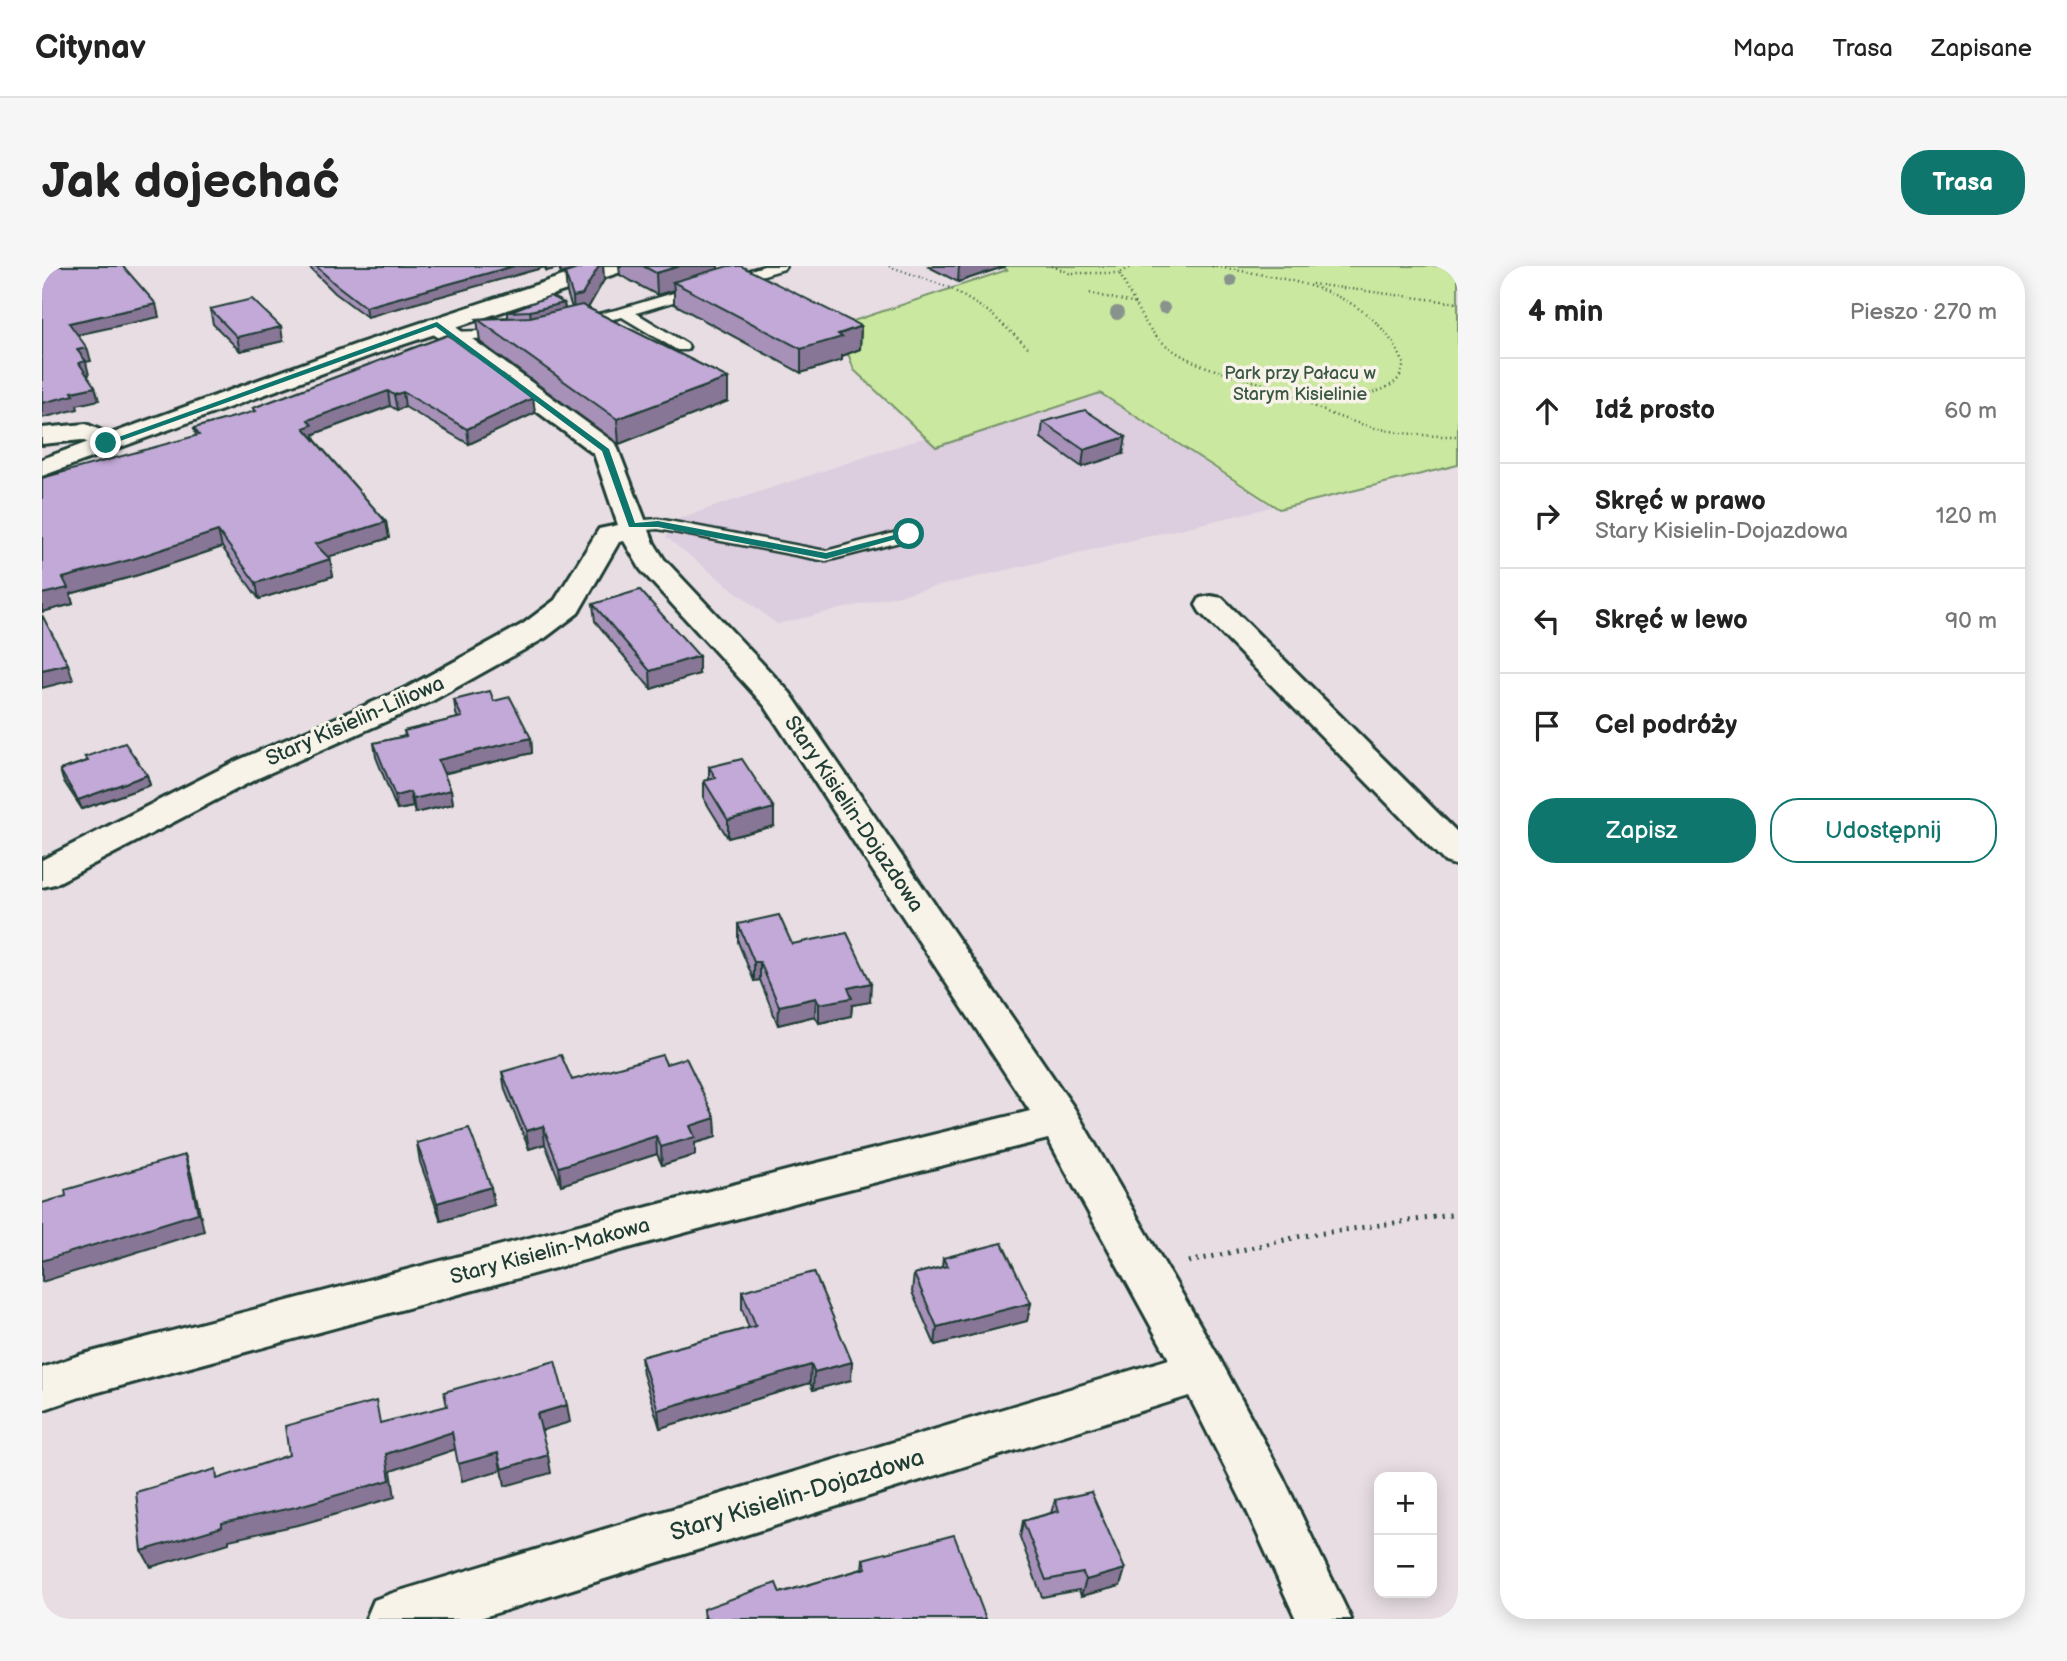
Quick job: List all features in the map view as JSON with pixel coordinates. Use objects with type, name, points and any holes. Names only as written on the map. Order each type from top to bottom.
[{"type":"street","points":[[42,468],[106,443],[444,330],[616,266]]},
{"type":"street","name":"Stary Kisielin-Dojazdowa","points":[[444,330],[606,450],[639,543],[664,579],[778,700],[1059,1120],[1201,1371],[1265,1494],[1324,1619]]},
{"type":"street","points":[[42,436],[86,432],[106,443]]},
{"type":"street","name":"Stary Kisielin-Liliowa","points":[[42,875],[246,770],[420,694],[534,631],[566,606],[609,535],[633,528]]},
{"type":"street","points":[[1212,605],[1458,854]]},
{"type":"street","name":"Stary Kisielin-Makowa","points":[[42,1389],[94,1372],[796,1186],[1059,1120]]},
{"type":"street","name":"Stary Kisielin-Dojazdowa","points":[[393,1619],[1201,1371]]},
{"type":"lane","points":[[558,327],[624,312],[779,266]]},
{"type":"lane","points":[[624,312],[682,347]]},
{"type":"lane","points":[[444,330],[522,334]]},
{"type":"lane","points":[[633,528],[658,524],[826,556],[909,534]]},
{"type":"path","points":[[889,266],[950,288],[989,312],[1030,349]]},
{"type":"path","points":[[1052,266],[1069,273],[1119,273],[1134,266]]},
{"type":"path","points":[[1212,266],[1307,283],[1458,303]]},
{"type":"path","points":[[1119,273],[1148,329],[1169,348],[1207,367],[1282,390],[1329,413],[1379,428],[1420,435],[1458,436]]},
{"type":"path","points":[[1307,283],[1370,318],[1399,345]]},
{"type":"path","points":[[1090,293],[1137,304]]},
{"type":"path","points":[[1282,390],[1347,397],[1381,392],[1404,384]]},
{"type":"path","points":[[1147,1272],[1302,1236],[1458,1214]]},
{"type":"shaded area","points":[[1100,393],[1272,507],[777,624],[666,537],[680,518],[926,437],[936,447]]},
{"type":"green space","name":"Park przy Pałacu w Starym Kisielinie","points":[[1002,266],[1458,266],[1458,465],[1279,509],[1100,393],[936,447],[854,370],[849,356],[817,333],[1007,270]]},
{"type":"building","points":[[42,266],[123,266],[156,304],[69,323],[87,348],[77,350],[86,361],[79,363],[95,387],[42,403]]},
{"type":"building","points":[[316,266],[514,266],[365,307]]},
{"type":"building","points":[[587,266],[599,266],[582,295],[573,297],[565,273]]},
{"type":"building","points":[[643,266],[680,266],[656,273]]},
{"type":"building","points":[[728,266],[741,266],[861,326],[838,334],[842,337],[801,349],[673,282]]},
{"type":"building","points":[[550,296],[564,303],[530,311],[508,312]]},
{"type":"building","points":[[252,299],[281,327],[237,337],[210,309]]},
{"type":"building","points":[[582,305],[728,378],[617,419],[477,319],[530,317]]},
{"type":"building","points":[[448,335],[533,398],[467,429],[403,392],[394,395],[388,391],[308,420],[312,425],[304,428],[386,522],[315,544],[330,559],[256,583],[218,531],[133,559],[63,578],[68,588],[42,594],[42,478],[199,435],[194,428],[256,411],[253,408]]},
{"type":"building","points":[[1085,410],[1126,437],[1084,450],[1043,422]]},
{"type":"building","points":[[640,590],[699,656],[650,671],[593,604]]},
{"type":"building","points":[[42,615],[68,664],[42,670]]},
{"type":"building","points":[[490,691],[494,701],[510,697],[531,738],[438,760],[451,790],[413,799],[410,792],[395,796],[374,743],[406,736],[404,731],[462,717],[454,700]]},
{"type":"building","points":[[125,743],[147,775],[78,800],[60,770],[88,761],[85,757]]},
{"type":"building","points":[[742,759],[774,808],[728,820],[704,781],[716,778],[709,767]]},
{"type":"building","points":[[779,915],[792,944],[847,933],[871,983],[848,988],[852,998],[819,1004],[816,998],[779,1006],[760,962],[754,962],[738,924]]},
{"type":"building","points":[[561,1055],[572,1080],[662,1055],[666,1064],[686,1058],[715,1118],[690,1126],[695,1137],[661,1147],[656,1136],[559,1167],[543,1126],[526,1131],[502,1072]]},
{"type":"building","points":[[469,1128],[491,1187],[437,1203],[417,1143]]},
{"type":"building","points":[[185,1155],[198,1213],[42,1261],[42,1203],[66,1196],[65,1190]]},
{"type":"building","points":[[1002,1243],[1031,1303],[937,1327],[914,1274],[947,1266],[943,1258]]},
{"type":"building","points":[[814,1272],[852,1362],[814,1372],[811,1365],[658,1410],[641,1357],[756,1326],[742,1291]]},
{"type":"building","points":[[555,1361],[567,1405],[537,1414],[548,1455],[502,1469],[498,1453],[458,1464],[452,1432],[386,1454],[390,1480],[296,1507],[222,1523],[222,1527],[142,1551],[136,1492],[216,1469],[217,1479],[289,1455],[285,1426],[376,1401],[380,1423],[447,1406],[444,1392]]},
{"type":"building","points":[[1091,1492],[1125,1569],[1086,1580],[1083,1573],[1046,1580],[1023,1521],[1059,1511],[1055,1500]]},
{"type":"building","points":[[954,1535],[986,1619],[706,1619],[703,1609],[776,1583],[780,1593],[866,1568],[863,1559]]},
{"type":"route","points":[[106,443],[437,325],[606,450],[632,526],[658,524],[826,556],[909,534]]}]
